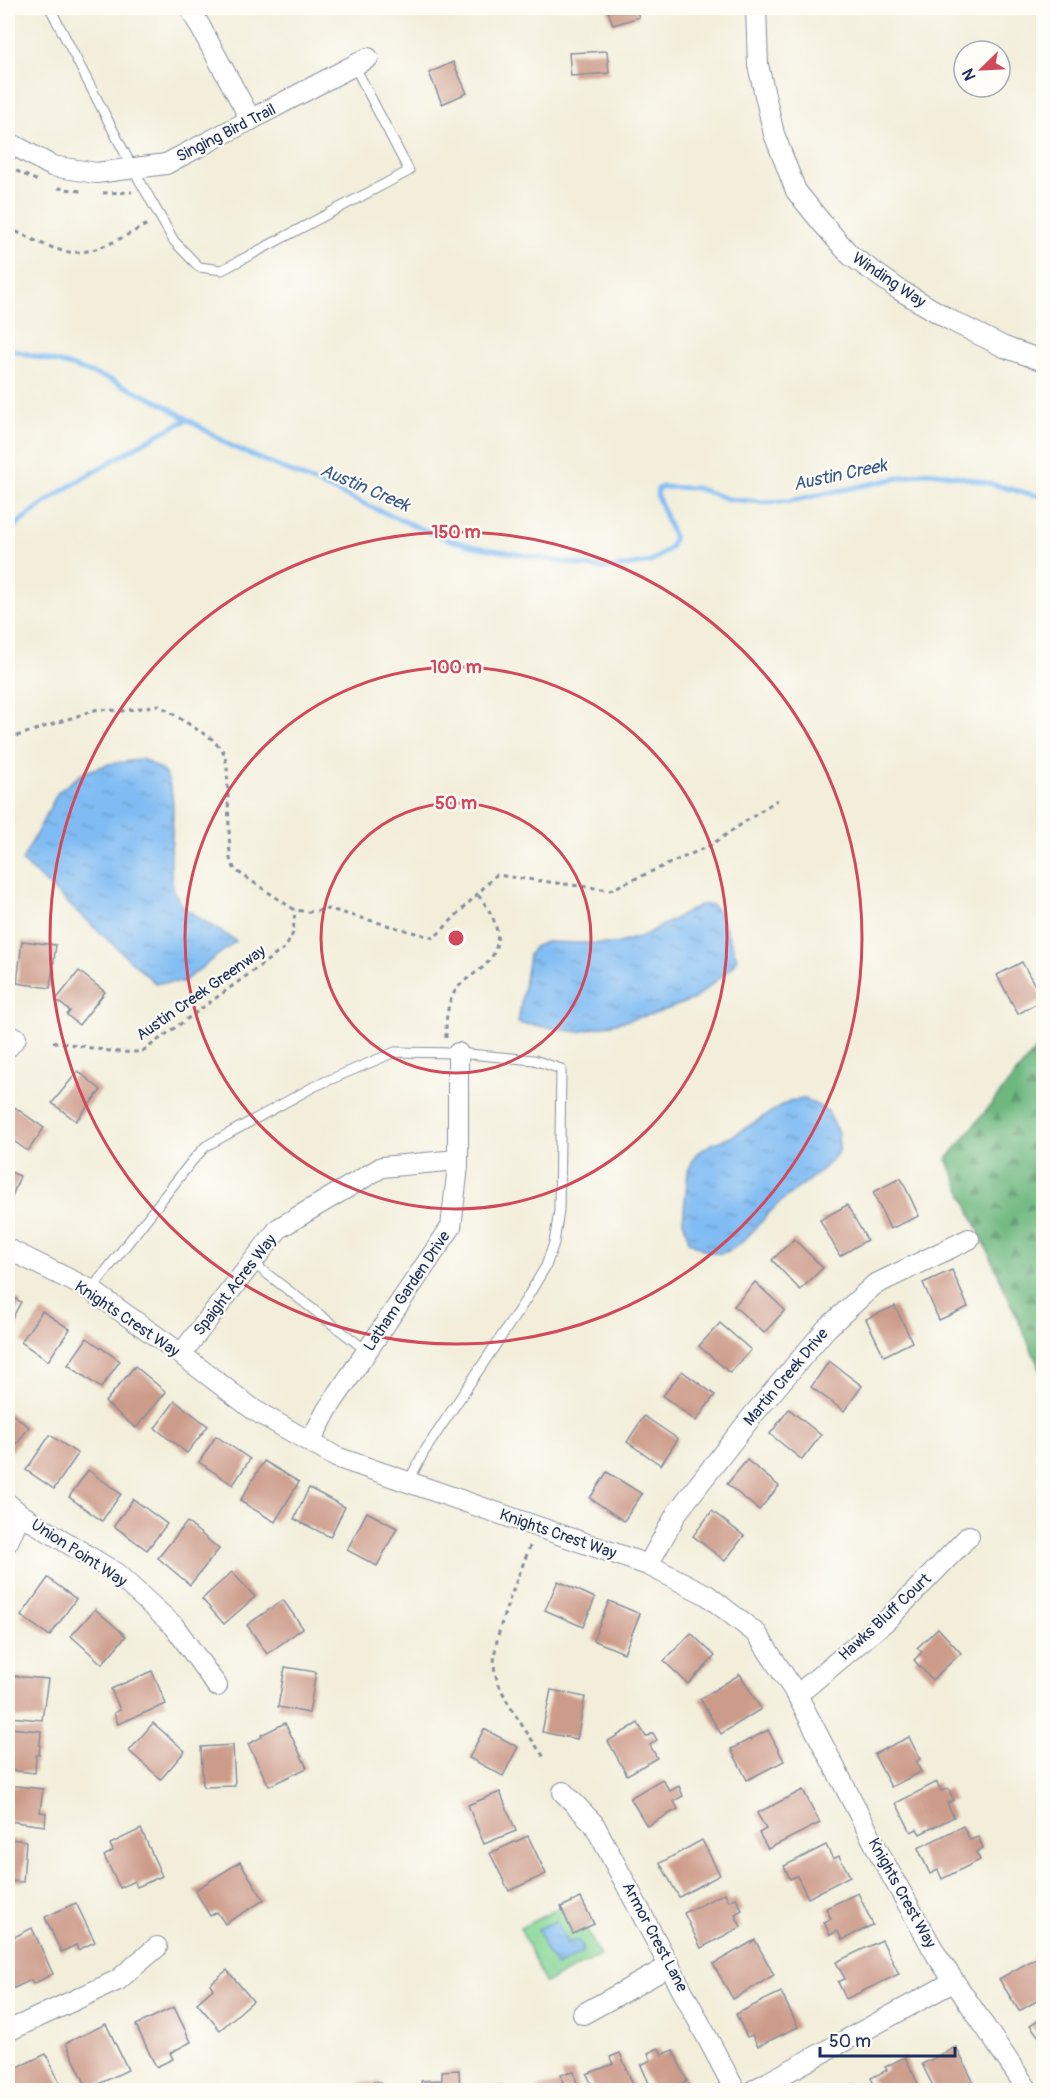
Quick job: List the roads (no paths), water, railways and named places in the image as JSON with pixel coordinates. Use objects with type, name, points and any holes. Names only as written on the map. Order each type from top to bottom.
[{"type":"street","points":[[190,8],[251,120]]},
{"type":"street","name":"Winding Way","points":[[756,8],[758,65],[774,134],[796,191],[809,207],[850,255],[898,290],[952,321],[1005,347],[1044,361]]},
{"type":"street","name":"Singing Bird Trail","points":[[8,142],[52,166],[96,172],[166,164],[362,62]]},
{"type":"street","name":"Latham Garden Drive","points":[[310,1442],[327,1410],[450,1227],[458,1160],[452,1045]]},
{"type":"street","name":"Spaight Acres Way","points":[[181,1354],[279,1228],[382,1167],[458,1160]]},
{"type":"street","name":"Martin Creek Drive","points":[[648,1565],[678,1511],[753,1415],[826,1329],[874,1285],[969,1239]]},
{"type":"street","name":"Knights Crest Way","points":[[8,1249],[91,1290],[181,1354],[254,1410],[336,1457],[648,1565],[707,1595],[757,1634],[797,1695],[884,1862],[953,1982],[1028,2091]]},
{"type":"street","points":[[8,1542],[14,1509]]},
{"type":"street","name":"Union Point Way","points":[[14,1509],[116,1573],[174,1626],[217,1686]]},
{"type":"street","name":"Hawks Bluff Court","points":[[797,1695],[888,1618],[969,1536]]},
{"type":"street","name":"Armor Crest Lane","points":[[563,1792],[594,1824],[735,2091]]},
{"type":"street","points":[[8,2031],[118,1980],[157,1947]]},
{"type":"street","points":[[583,2014],[670,1966]]},
{"type":"street","points":[[754,2091],[953,1982]]},
{"type":"lane","points":[[50,8],[133,169],[174,241],[199,267],[222,270],[409,171],[362,62]]},
{"type":"lane","points":[[91,1290],[206,1146],[315,1086],[395,1052],[452,1045],[534,1060],[561,1069],[558,1211],[554,1244],[546,1266],[424,1452],[408,1482]]},
{"type":"lane","points":[[253,1263],[367,1351]]},
{"type":"water","points":[[142,759],[165,774],[171,788],[173,822],[171,876],[175,892],[186,909],[236,941],[183,982],[155,983],[22,861],[58,792],[83,773],[109,764]]},
{"type":"water","points":[[700,905],[712,905],[719,912],[737,958],[731,968],[694,999],[657,1013],[579,1032],[518,1023],[529,955],[535,946],[546,942],[616,944],[645,935]]},
{"type":"water","points":[[805,1099],[828,1111],[838,1133],[839,1151],[832,1160],[776,1206],[748,1236],[728,1251],[713,1253],[689,1241],[683,1221],[688,1171],[696,1154],[712,1144],[733,1136],[789,1101]]},
{"type":"water","points":[[556,1921],[567,1943],[573,1941],[581,1943],[582,1952],[556,1966],[545,1949],[538,1929]]},
{"type":"waterway","name":"Austin Creek","points":[[8,349],[68,365],[111,380],[161,403],[231,446],[443,538],[472,546],[605,569],[651,562],[670,548],[674,538],[657,495],[658,489],[662,487],[696,488],[728,499],[762,502],[790,501],[927,472],[971,479],[1044,497]]},
{"type":"waterway","points":[[8,532],[41,505],[77,482],[144,442],[187,420]]}]
